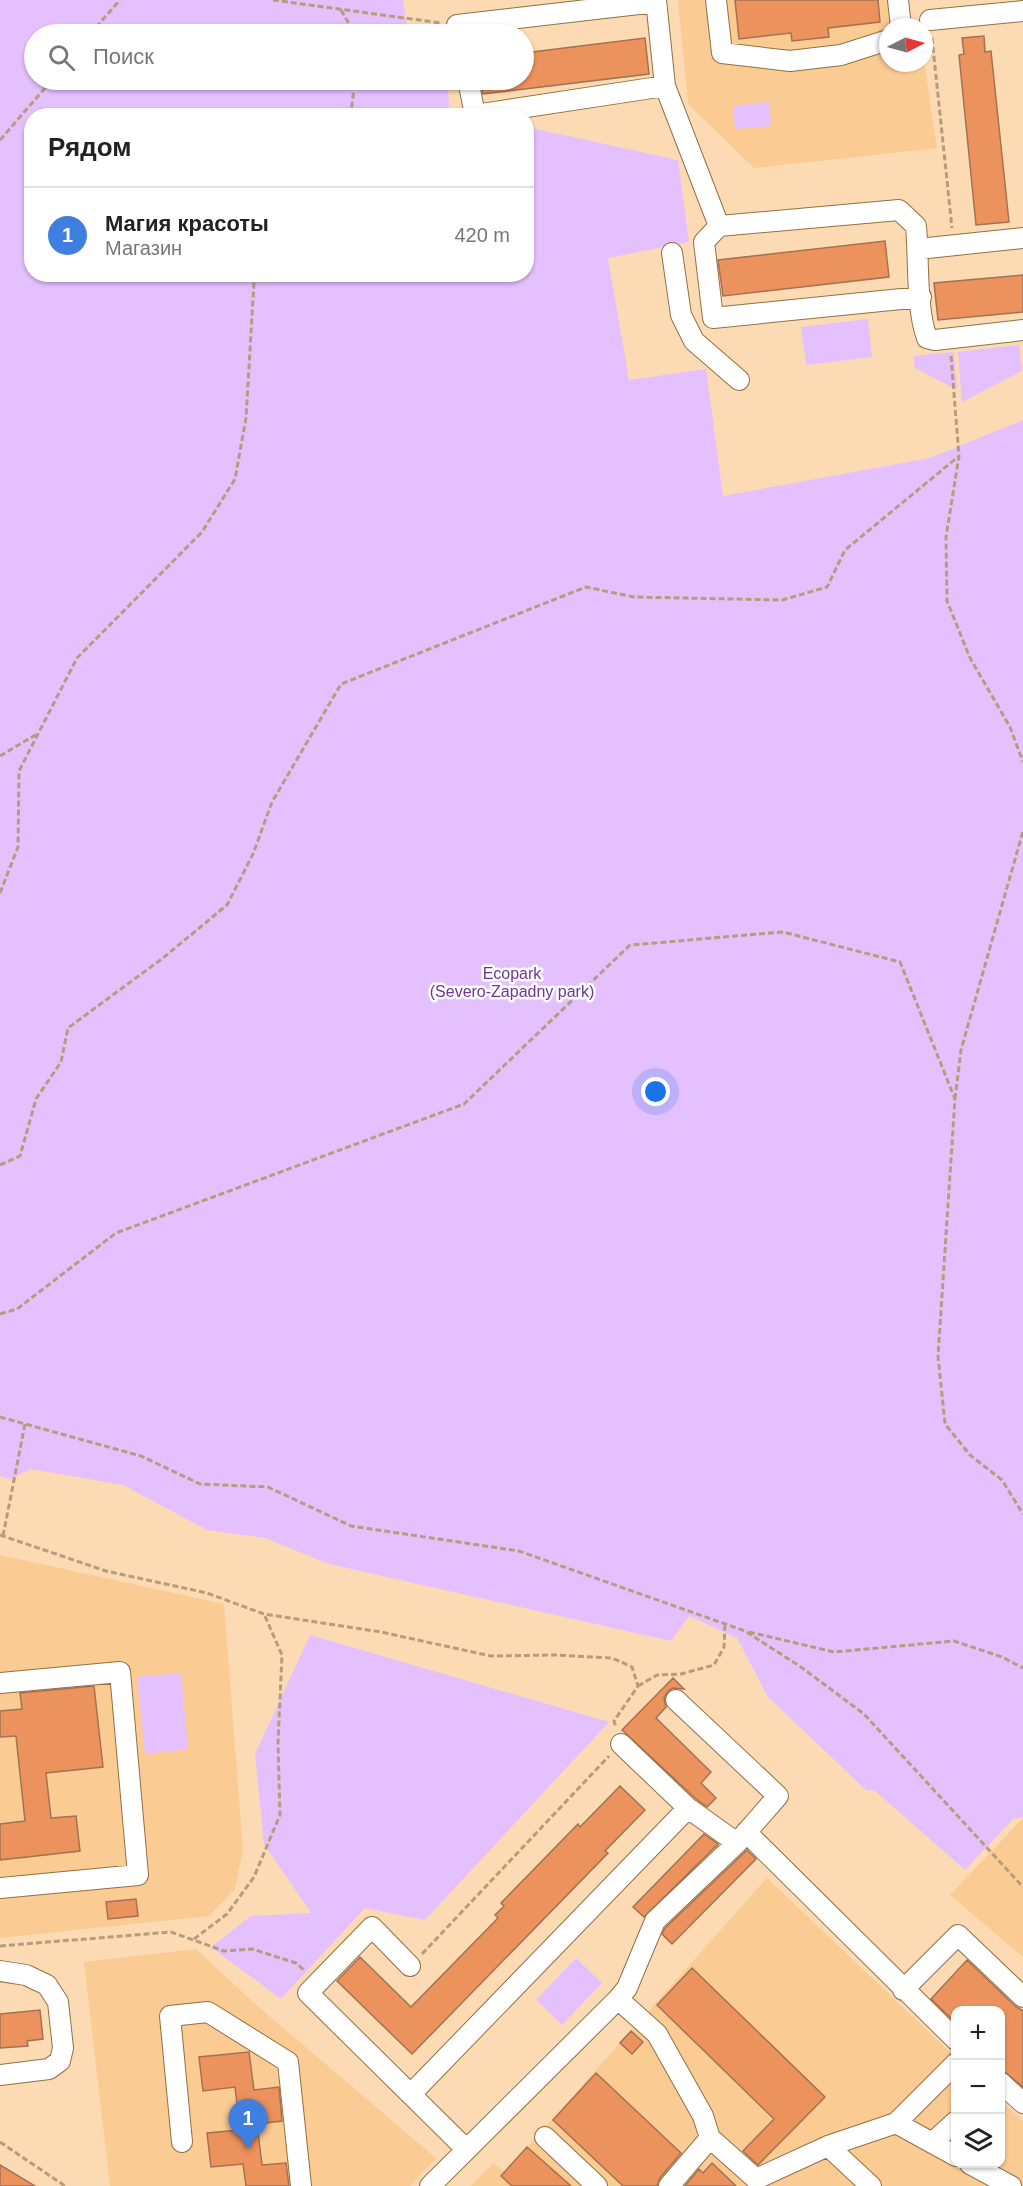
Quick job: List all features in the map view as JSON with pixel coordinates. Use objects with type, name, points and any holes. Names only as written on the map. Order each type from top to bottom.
[{"type":"lane","points":[[716,0],[722,53],[790,61],[841,55],[879,43]]},
{"type":"lane","points":[[898,0],[900,18]]},
{"type":"lane","points":[[499,24],[656,1],[665,86],[718,226]]},
{"type":"lane","points":[[933,20],[1023,14]]},
{"type":"lane","points":[[522,108],[665,86]]},
{"type":"lane","points":[[470,90],[474,108]]},
{"type":"lane","points":[[694,341],[712,318],[704,242],[718,226],[899,210],[916,226],[924,331],[927,338],[950,339],[1023,330]]},
{"type":"lane","points":[[918,249],[1023,238]]},
{"type":"lane","points":[[672,253],[681,315],[694,341],[740,380]]},
{"type":"lane","points":[[712,318],[921,297]]},
{"type":"lane","points":[[0,1683],[120,1672],[138,1875],[0,1888]]},
{"type":"lane","points":[[430,2186],[618,2000],[627,1988],[655,1921],[742,1838],[778,1796],[676,1700]]},
{"type":"lane","points":[[621,1744],[688,1808],[742,1838],[951,2035]]},
{"type":"lane","points":[[411,2094],[688,1808]]},
{"type":"lane","points":[[410,1966],[372,1927],[308,1993],[466,2150]]},
{"type":"lane","points":[[903,1990],[958,1935],[1023,1997]]},
{"type":"lane","points":[[0,1971],[26,1975],[47,1985],[58,2002],[63,2048],[60,2061],[49,2069],[0,2075]]},
{"type":"lane","points":[[618,2000],[657,2034],[703,2116],[710,2138],[756,2179],[828,2146],[896,2123],[951,2068]]},
{"type":"lane","points":[[182,2142],[170,2016],[208,2012],[288,2062],[301,2186]]},
{"type":"lane","points":[[1005,2087],[1023,2103]]},
{"type":"lane","points":[[896,2123],[951,2153]]},
{"type":"lane","points":[[932,2143],[951,2126]]},
{"type":"lane","points":[[545,2137],[597,2186]]},
{"type":"lane","points":[[669,2186],[710,2138]]},
{"type":"lane","points":[[828,2146],[871,2186]]},
{"type":"lane","points":[[979,2168],[1011,2186]]},
{"type":"path","points":[[99,24],[120,0]]},
{"type":"path","points":[[273,0],[423,24]]},
{"type":"path","points":[[341,10],[349,24]]},
{"type":"path","points":[[933,49],[953,245]]},
{"type":"path","points":[[28,108],[43,90]]},
{"type":"path","points":[[352,108],[354,90]]},
{"type":"path","points":[[0,140],[24,112]]},
{"type":"path","points":[[0,893],[18,847],[19,771],[77,658],[202,532],[235,479],[246,418],[254,282]]},
{"type":"path","points":[[950,339],[959,456],[946,537],[947,601],[970,658],[1010,727],[1023,762]]},
{"type":"path","points":[[0,1165],[20,1156],[36,1099],[61,1062],[68,1028],[163,958],[227,905],[254,854],[272,802],[341,684],[585,587],[634,597],[783,600],[827,586],[846,550],[959,456]]},
{"type":"path","points":[[0,756],[39,733]]},
{"type":"path","points":[[1023,831],[961,1050],[955,1099],[938,1356],[945,1424],[970,1455],[1002,1480],[1023,1514]]},
{"type":"path","points":[[0,1314],[17,1309],[116,1233],[464,1104],[630,945],[783,932],[900,962],[955,1099]]},
{"type":"path","points":[[0,1417],[141,1456],[200,1484],[268,1487],[351,1526],[519,1551],[745,1631],[834,1652],[954,1641],[1002,1657],[1023,1668]]},
{"type":"path","points":[[25,1424],[2,1536],[106,1571],[207,1593],[264,1614],[381,1632],[491,1656],[555,1655],[612,1658],[632,1667],[638,1686]]},
{"type":"path","points":[[194,1939],[227,1914],[254,1877],[280,1815],[278,1743],[282,1655],[264,1614]]},
{"type":"path","points":[[410,1966],[621,1744],[614,1721],[638,1686],[657,1675],[681,1674],[714,1665],[724,1647],[725,1624]]},
{"type":"path","points":[[745,1631],[801,1667],[864,1714],[1023,1887]]},
{"type":"path","points":[[0,1946],[171,1932],[224,1951],[252,1949],[296,1963],[319,1983]]},
{"type":"path","points":[[0,2142],[65,2186]]},
{"type":"shaded area","points":[[678,0],[903,0],[904,18],[879,18],[879,72],[926,72],[937,148],[754,168],[688,104]]},
{"type":"shaded area","points":[[0,1555],[224,1604],[243,1849],[235,1889],[209,1916],[0,1938]]},
{"type":"shaded area","points":[[1023,1818],[1023,1957],[950,1895]]},
{"type":"shaded area","points":[[767,1878],[951,2053],[951,2168],[1005,2168],[1005,2104],[1023,2121],[1023,2186],[471,2186],[493,2163],[505,2172]]},
{"type":"shaded area","points":[[196,1949],[262,2010],[436,2158],[410,2186],[110,2186],[84,1962]]},
{"type":"green space","name":"Ecopark (Severo-Zapadny park)","points":[[0,0],[403,0],[407,24],[24,24],[24,90],[448,90],[449,108],[24,108],[24,282],[534,282],[534,129],[678,160],[689,242],[608,258],[629,380],[706,369],[723,496],[930,458],[1023,420],[1023,1817],[1013,1819],[965,1870],[874,1790],[867,1791],[768,1697],[737,1638],[689,1616],[671,1641],[329,1564],[265,1538],[207,1530],[123,1485],[31,1469],[11,1479],[0,1476]]},
{"type":"green space","points":[[769,102],[771,126],[735,129],[733,106]]},
{"type":"green space","points":[[868,319],[872,357],[806,365],[801,327]]},
{"type":"green space","points":[[1019,345],[1022,371],[962,402],[958,352]]},
{"type":"green space","points":[[954,352],[957,390],[915,368],[913,356]]},
{"type":"green space","points":[[310,1635],[609,1722],[425,1920],[365,1908],[281,1999],[211,1947],[251,1916],[311,1913],[264,1844],[255,1754]]},
{"type":"green space","points":[[181,1673],[188,1749],[145,1754],[137,1677]]},
{"type":"green space","points":[[576,1958],[602,1983],[562,2025],[536,2000]]},
{"type":"building","points":[[735,0],[878,0],[879,22],[828,28],[829,37],[792,41],[791,33],[739,39]]},
{"type":"building","points":[[984,36],[985,52],[991,51],[1009,222],[976,225],[959,55],[964,54],[962,38]]},
{"type":"building","points":[[645,38],[649,74],[534,88],[534,52]]},
{"type":"building","points":[[482,90],[516,90],[483,94]]},
{"type":"building","points":[[885,241],[889,277],[723,296],[718,260]]},
{"type":"building","points":[[1023,275],[1023,312],[938,320],[934,283]]},
{"type":"building","points":[[673,1678],[684,1689],[673,1688],[668,1691],[664,1698],[666,1707],[656,1718],[711,1772],[701,1783],[716,1798],[707,1807],[622,1730]]},
{"type":"building","points":[[94,1686],[103,1767],[46,1773],[51,1818],[76,1816],[80,1851],[0,1860],[0,1824],[25,1821],[16,1736],[0,1737],[0,1711],[22,1709],[20,1693]]},
{"type":"building","points":[[620,1786],[645,1810],[605,1851],[608,1853],[412,2054],[337,1981],[360,1957],[411,2007],[498,1918],[495,1915],[504,1906],[501,1903],[578,1824],[580,1827]]},
{"type":"building","points":[[704,1834],[718,1844],[644,1917],[633,1907]]},
{"type":"building","points":[[747,1850],[756,1859],[672,1944],[662,1934],[665,1928]]},
{"type":"building","points":[[136,1899],[138,1916],[108,1919],[106,1902]]},
{"type":"building","points":[[967,1960],[1023,2011],[1023,2087],[1005,2072],[1005,2006],[951,2006],[951,2018],[931,1999]]},
{"type":"building","points":[[692,1968],[825,2097],[758,2165],[743,2151],[774,2119],[657,2005]]},
{"type":"building","points":[[40,2010],[43,2039],[27,2041],[28,2046],[0,2048],[0,2014]]},
{"type":"building","points":[[631,2031],[643,2042],[632,2054],[620,2043]]},
{"type":"building","points":[[249,2052],[254,2090],[279,2087],[282,2121],[257,2124],[262,2165],[286,2163],[289,2186],[246,2186],[243,2164],[211,2167],[207,2133],[240,2130],[235,2087],[203,2091],[199,2057]]},
{"type":"building","points":[[596,2073],[681,2153],[660,2178],[657,2186],[623,2186],[553,2120]]},
{"type":"building","points":[[527,2147],[571,2186],[512,2186],[501,2176]]},
{"type":"building","points":[[712,2163],[736,2186],[685,2186],[699,2169],[703,2173]]},
{"type":"building","points":[[0,2165],[35,2186],[0,2186]]},
{"type":"place","name":"Магия красоты","points":[[248,2149]]}]
